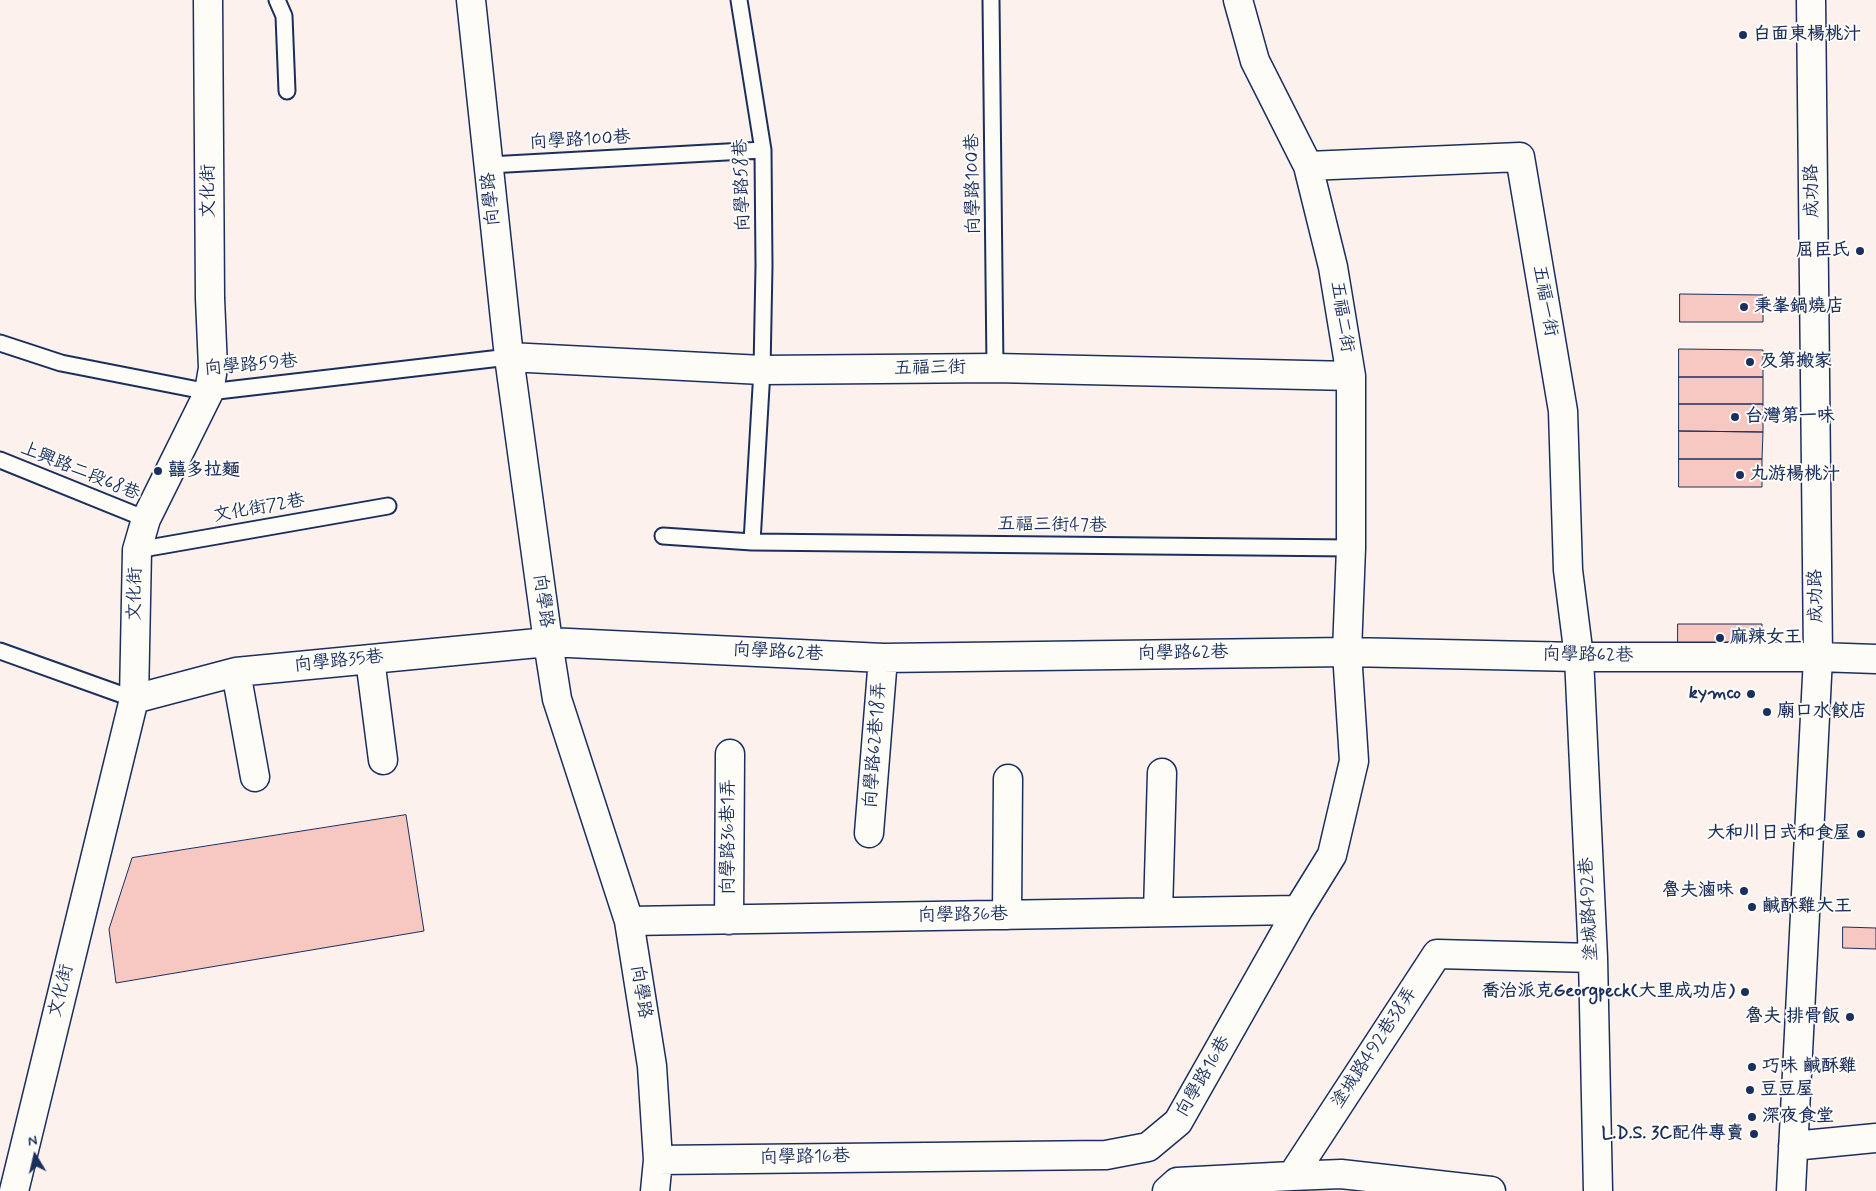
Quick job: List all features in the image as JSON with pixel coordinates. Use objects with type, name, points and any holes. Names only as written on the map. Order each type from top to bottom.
[{"type":"street","name":"文化街","points":[[14,1191],[134,699],[137,550],[146,519],[209,392],[213,368],[210,298],[208,0]]},
{"type":"street","name":"向學路","points":[[471,0],[509,357],[548,642],[557,699],[629,921],[652,1066],[658,1160],[655,1191]]},
{"type":"street","name":"五福二街","points":[[1238,0],[1255,61],[1308,166],[1333,267],[1351,376],[1351,548],[1347,652]]},
{"type":"street","name":"成功路","points":[[1791,1191],[1818,657],[1811,0]]},
{"type":"street","name":"五福一街","points":[[1308,166],[1520,157],[1564,411],[1568,570],[1579,657]]},
{"type":"street","name":"五福三街","points":[[509,357],[762,370],[995,368],[1351,376]]},
{"type":"street","name":"向學路62巷","points":[[548,642],[883,658],[1347,652],[1579,657],[1818,657],[1876,659]]},
{"type":"street","name":"向學路35巷","points":[[134,699],[236,672],[548,642]]},
{"type":"street","name":"向學路16巷","points":[[658,1160],[1106,1154],[1148,1147],[1178,1122],[1298,910],[1332,855],[1354,762],[1347,652]]},
{"type":"street","name":"塗城路492巷","points":[[1579,657],[1593,958],[1598,1191]]},
{"type":"street","name":"向學路62巷18弄","points":[[869,833],[883,658]]},
{"type":"street","points":[[370,659],[382,760]]},
{"type":"street","points":[[236,672],[254,777]]},
{"type":"street","name":"向學路36巷1弄","points":[[729,920],[730,754]]},
{"type":"street","points":[[1158,912],[1162,773]]},
{"type":"street","points":[[1007,915],[1008,779]]},
{"type":"street","name":"向學路36巷","points":[[629,921],[1298,910]]},
{"type":"street","name":"塗城路492巷38弄","points":[[1292,1176],[1437,954],[1593,958]]},
{"type":"street","points":[[1793,1146],[1876,1138]]},
{"type":"street","points":[[1172,1187],[1292,1176],[1341,1174],[1491,1191]]},
{"type":"lane","points":[[277,0],[284,16],[287,91]]},
{"type":"lane","name":"向學路58巷","points":[[739,0],[763,150],[764,266],[762,370]]},
{"type":"lane","name":"向學路100巷","points":[[992,0],[995,368]]},
{"type":"lane","name":"向學路100巷","points":[[489,165],[763,150]]},
{"type":"lane","name":"向學路59巷","points":[[0,343],[61,363],[209,392],[509,357]]},
{"type":"lane","points":[[752,542],[762,370]]},
{"type":"lane","name":"上興路二段68巷","points":[[0,460],[146,519]]},
{"type":"lane","name":"文化街72巷","points":[[137,550],[388,506]]},
{"type":"lane","name":"五福三街47巷","points":[[663,536],[752,542],[1351,548]]},
{"type":"lane","points":[[0,651],[134,699]]},
{"type":"building","points":[[1680,294],[1763,295],[1763,322],[1680,322]]},
{"type":"building","points":[[1679,349],[1763,350],[1763,377],[1679,377]]},
{"type":"building","points":[[1679,377],[1763,377],[1763,404],[1679,404]]},
{"type":"building","points":[[1679,404],[1763,404],[1763,432],[1679,431]]},
{"type":"building","points":[[1679,431],[1763,432],[1762,459],[1679,459]]},
{"type":"building","points":[[1679,459],[1762,459],[1762,487],[1679,487]]},
{"type":"building","name":"麻辣女王","points":[[1678,624],[1762,624],[1761,651],[1678,651]]},
{"type":"building","points":[[406,815],[424,931],[116,983],[109,929],[132,858]]},
{"type":"building","points":[[1843,927],[1876,928],[1876,949],[1843,948]]},
{"type":"place","name":"白面東楊桃汁","points":[[1743,35]]},
{"type":"place","name":"屈臣氏","points":[[1860,251]]},
{"type":"place","name":"秉峯鍋燒店","points":[[1744,307]]},
{"type":"place","name":"及第搬家","points":[[1750,362]]},
{"type":"place","name":"台灣第一味","points":[[1735,417]]},
{"type":"place","name":"囍多拉麵","points":[[158,471]]},
{"type":"place","name":"丸游楊桃汁","points":[[1740,475]]},
{"type":"place","name":"麻辣女王","points":[[1720,638]]},
{"type":"place","name":"kymco","points":[[1751,694]]},
{"type":"place","name":"廟口水餃店","points":[[1767,712]]},
{"type":"place","name":"大和川日式和食屋","points":[[1861,834]]},
{"type":"place","name":"魯夫滷味","points":[[1744,891]]},
{"type":"place","name":"鹹酥雞大王","points":[[1752,907]]},
{"type":"place","name":"喬治派克Georgpeck(大里成功店)","points":[[1745,992]]},
{"type":"place","name":"魯夫 排骨飯","points":[[1850,1017]]},
{"type":"place","name":"巧味 鹹酥雞","points":[[1752,1067]]},
{"type":"place","name":"豆豆屋","points":[[1750,1090]]},
{"type":"place","name":"深夜食堂","points":[[1752,1117]]},
{"type":"place","name":"L.D.S. 3C配件專賣","points":[[1754,1134]]}]
